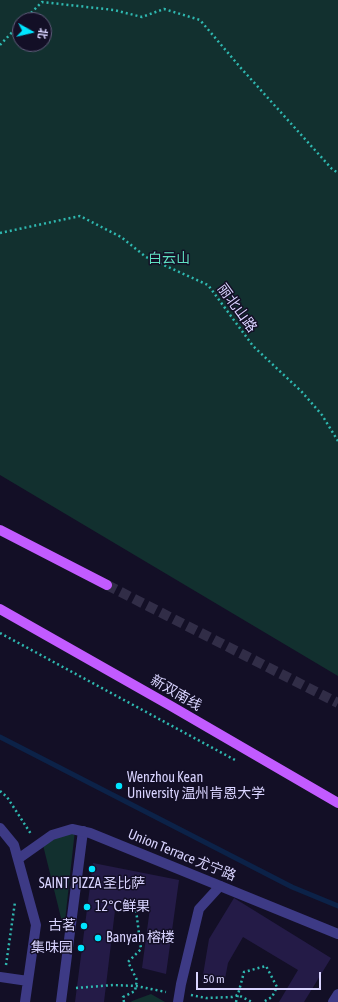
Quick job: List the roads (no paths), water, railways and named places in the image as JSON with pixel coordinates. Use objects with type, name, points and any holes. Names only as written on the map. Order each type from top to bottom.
[{"type":"main road","points":[[0,530],[107,585]]},
{"type":"main road","name":"新双南线","points":[[0,609],[338,803]]},
{"type":"street","points":[[0,828],[14,845],[36,926],[25,1002]]},
{"type":"street","name":"Union Terrace 尤宁路","points":[[18,859],[52,835],[72,829],[83,831],[102,837],[338,934]]},
{"type":"street","points":[[61,1002],[83,831]]},
{"type":"street","points":[[178,1002],[199,909],[220,886]]},
{"type":"street","points":[[2,977],[28,981]]},
{"type":"street","points":[[333,1002],[338,994]]},
{"type":"waterway","points":[[0,737],[292,887],[338,906]]},
{"type":"tunnel","points":[[107,585],[338,703]]},
{"type":"place","name":"Wenzhou Kean University 温州肯恩大学","points":[[119,786]]},
{"type":"place","name":"SAINT PIZZA 圣比萨","points":[[92,869]]},
{"type":"place","name":"12℃鲜果","points":[[87,907]]},
{"type":"place","name":"古茗","points":[[84,926]]},
{"type":"place","name":"Banyan 榕楼","points":[[98,938]]},
{"type":"place","name":"集味园","points":[[81,948]]},
{"type":"park label","name":"白云山","points":[[169,259]]}]
